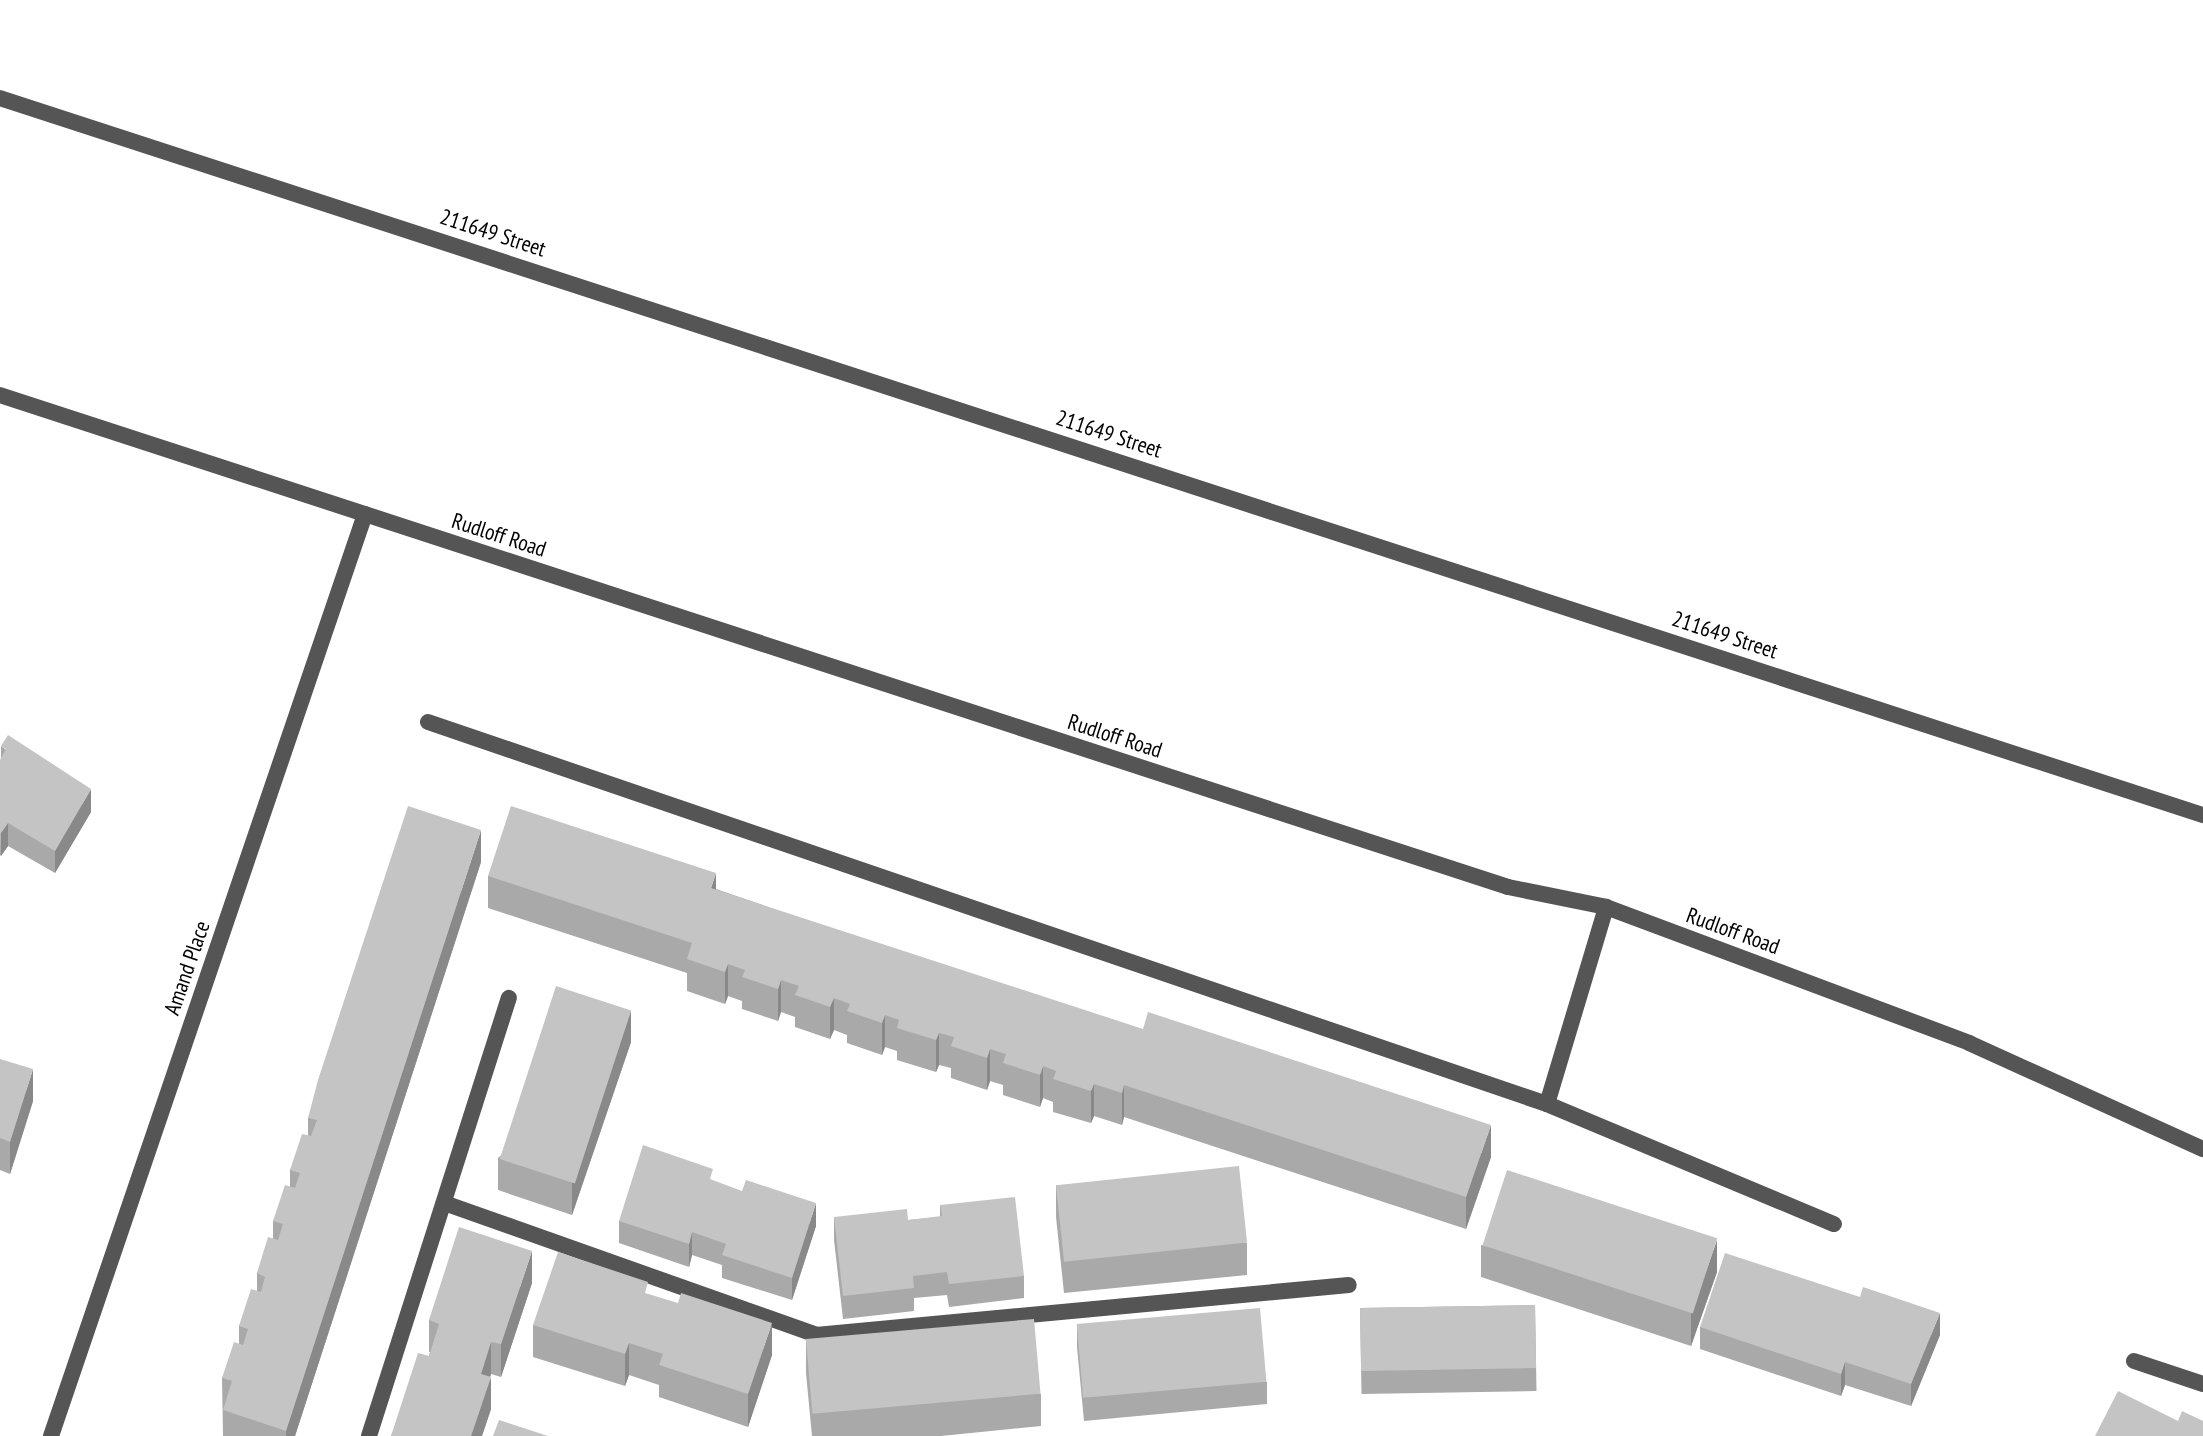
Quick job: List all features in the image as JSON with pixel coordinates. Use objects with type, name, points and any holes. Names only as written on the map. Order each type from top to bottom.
[{"type":"street","name":"211649 Street","points":[[0,98],[2203,815]]},
{"type":"street","name":"Rudloff Road","points":[[0,395],[1508,887],[1606,907],[1969,1043],[2203,1149]]},
{"type":"street","name":"Amand Place","points":[[51,1436],[365,514]]},
{"type":"street","points":[[428,722],[1547,1104],[1834,1224]]},
{"type":"street","points":[[1547,1104],[1606,907]]},
{"type":"street","points":[[369,1436],[447,1204],[509,998]]},
{"type":"street","points":[[447,1204],[816,1335],[1349,1285]]},
{"type":"street","points":[[2134,1361],[2203,1384]]},
{"type":"building","points":[[8,735],[91,789],[55,851],[8,823],[0,832],[0,760],[6,749],[1,746]]},
{"type":"building","points":[[408,806],[481,830],[286,1431],[223,1410],[232,1381],[222,1378],[234,1342],[243,1345],[248,1329],[239,1326],[251,1289],[261,1292],[265,1277],[257,1273],[268,1237],[278,1240],[283,1224],[273,1221],[285,1185],[295,1188],[300,1173],[290,1170],[302,1134],[311,1136],[317,1120],[308,1118],[318,1080]]},
{"type":"building","points":[[511,806],[716,873],[711,888],[1143,1029],[1148,1012],[1491,1125],[1466,1197],[1124,1085],[1122,1093],[1094,1084],[1091,1091],[1053,1079],[1056,1071],[1043,1066],[1040,1075],[1003,1063],[1006,1054],[990,1049],[987,1058],[951,1046],[954,1037],[939,1033],[936,1040],[897,1028],[899,1020],[885,1015],[882,1023],[847,1011],[850,1004],[834,998],[830,1007],[795,995],[799,986],[781,980],[778,989],[742,977],[745,970],[728,964],[725,972],[687,959],[692,943],[488,876]]},
{"type":"building","points":[[556,986],[631,1010],[575,1184],[500,1159]]},
{"type":"building","points":[[0,1059],[33,1069],[10,1142],[0,1138]]},
{"type":"building","points":[[643,1145],[713,1169],[710,1179],[742,1191],[746,1180],[816,1203],[792,1278],[722,1255],[726,1244],[692,1232],[689,1244],[619,1221]]},
{"type":"building","points":[[1239,1166],[1247,1243],[1064,1262],[1056,1185]]},
{"type":"building","points":[[1507,1170],[1717,1238],[1693,1313],[1483,1245]]},
{"type":"building","points":[[1015,1197],[1024,1276],[949,1284],[947,1272],[913,1276],[914,1288],[843,1296],[834,1217],[907,1209],[908,1220],[942,1216],[940,1205]]},
{"type":"building","points":[[459,1227],[532,1251],[501,1344],[491,1342],[481,1374],[491,1377],[471,1436],[391,1436],[418,1353],[429,1356],[439,1324],[429,1320]]},
{"type":"building","points":[[558,1252],[648,1282],[645,1293],[678,1303],[681,1293],[772,1323],[748,1394],[659,1365],[663,1354],[629,1343],[625,1354],[533,1325]]},
{"type":"building","points":[[1725,1253],[1860,1297],[1863,1287],[1940,1313],[1911,1384],[1845,1362],[1841,1374],[1700,1327]]},
{"type":"building","points":[[1535,1305],[1536,1368],[1361,1371],[1360,1308]]},
{"type":"building","points":[[1260,1308],[1266,1382],[1083,1398],[1077,1324]]},
{"type":"building","points":[[1034,1319],[1041,1394],[812,1414],[806,1339]]},
{"type":"building","points":[[2118,1391],[2178,1421],[2182,1411],[2203,1421],[2203,1436],[2095,1436]]},
{"type":"building","points":[[499,1420],[548,1436],[493,1436]]}]
